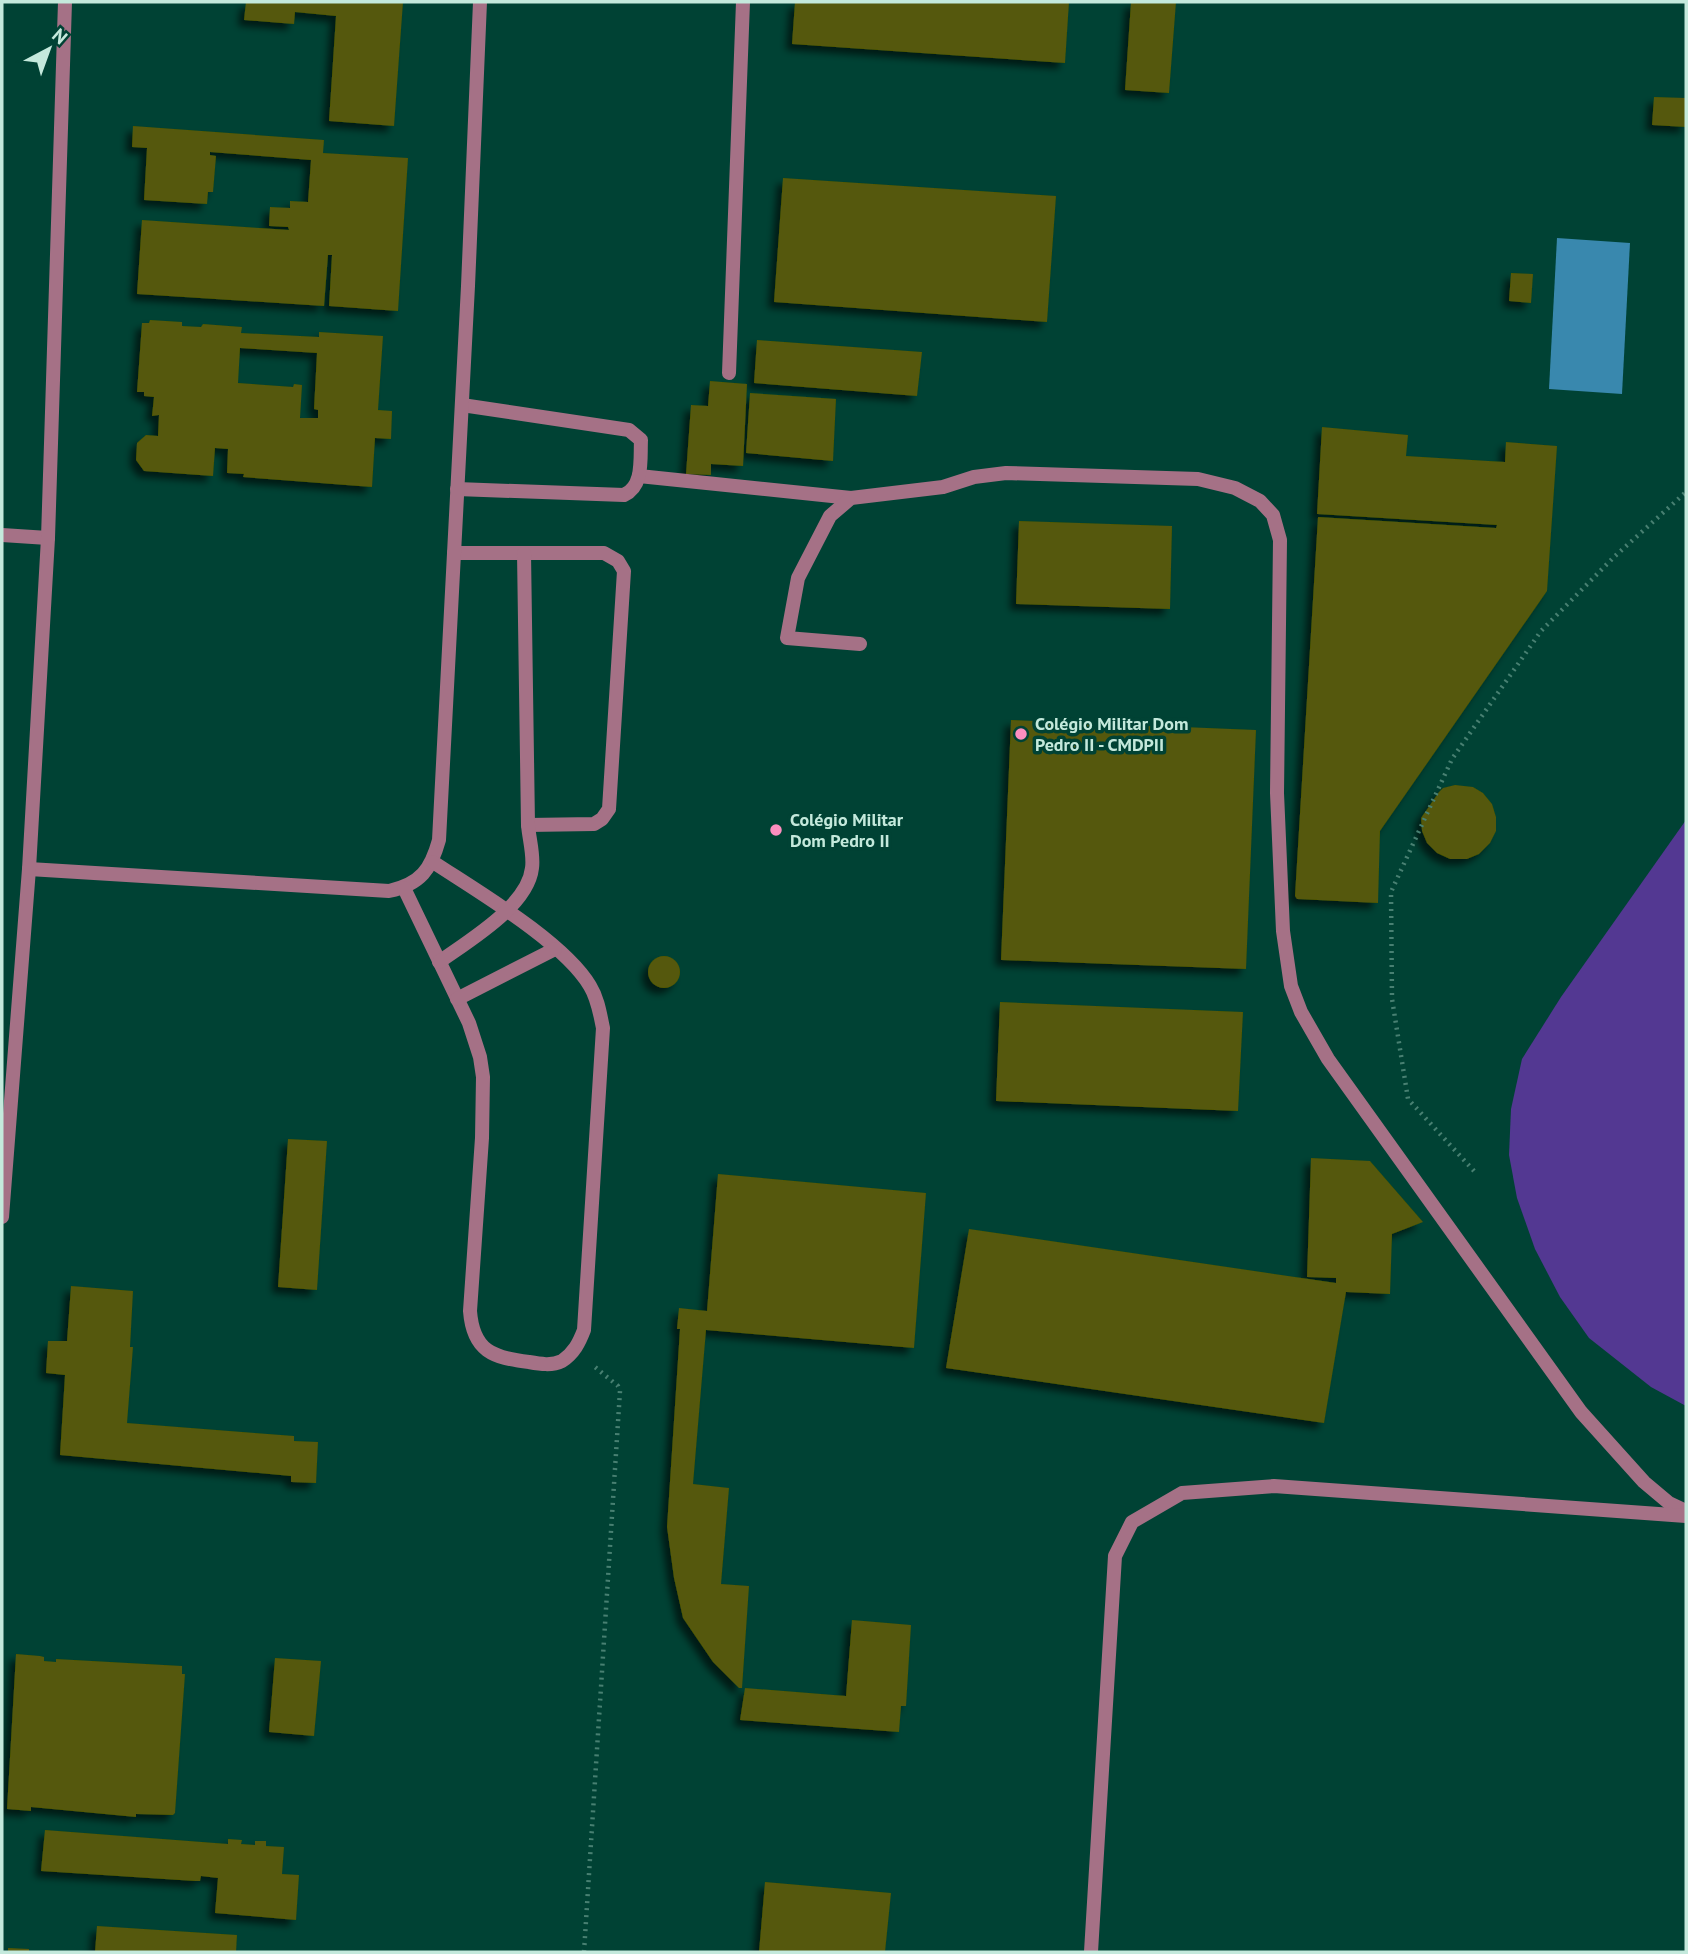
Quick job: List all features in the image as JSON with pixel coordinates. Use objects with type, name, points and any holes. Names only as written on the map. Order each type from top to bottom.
[{"type":"lane","points":[[2,1217],[29,869],[48,538],[65,2]]},
{"type":"lane","points":[[29,869],[389,891],[404,888],[420,877],[433,862],[439,840],[481,2]]},
{"type":"lane","points":[[729,373],[743,2]]},
{"type":"lane","points":[[457,489],[624,495],[635,486],[639,476],[641,440],[629,430],[462,405]]},
{"type":"lane","points":[[639,476],[852,498],[943,487],[974,477],[1006,473],[1198,479],[1235,488],[1260,501],[1273,515],[1280,540],[1277,793],[1283,931],[1291,986],[1301,1012],[1328,1059],[1581,1412],[1644,1482],[1686,1514]]},
{"type":"lane","points":[[852,498],[830,516],[798,578],[787,638],[860,644]]},
{"type":"lane","points":[[2,535],[48,538]]},
{"type":"lane","points":[[454,553],[604,553],[618,561],[624,570],[609,809],[603,819],[594,824],[528,825]]},
{"type":"lane","points":[[439,962],[507,911],[528,884],[532,868],[528,825],[524,553]]},
{"type":"lane","points":[[404,888],[469,1023],[480,1057],[482,1138],[471,1328],[478,1342],[489,1352],[507,1360],[558,1363],[573,1351],[584,1330],[603,1028],[599,1008],[592,989],[582,974],[555,948],[507,911],[433,862]]},
{"type":"lane","points":[[457,999],[555,948]]},
{"type":"lane","points":[[1091,1952],[1115,1556],[1132,1522],[1182,1493],[1274,1486],[1686,1514]]},
{"type":"path","points":[[1474,1171],[1408,1098],[1392,999],[1391,892],[1452,759],[1541,631],[1614,557],[1686,492]]},
{"type":"path","points":[[573,1351],[618,1386],[620,1391],[584,1952]]},
{"type":"shaded area","points":[[1686,820],[1686,1406],[1651,1387],[1589,1338],[1560,1297],[1535,1249],[1517,1198],[1509,1155],[1511,1109],[1522,1059],[1561,997]]},
{"type":"water","points":[[1557,238],[1630,243],[1622,394],[1549,389]]},
{"type":"building","points":[[246,2],[403,2],[394,126],[329,121],[336,16],[295,12],[294,24],[244,20]]},
{"type":"building","points":[[795,2],[1069,2],[1065,63],[792,44]]},
{"type":"building","points":[[1131,2],[1176,2],[1169,93],[1125,90]]},
{"type":"building","points":[[1654,97],[1686,98],[1686,127],[1652,125]]},
{"type":"building","points":[[133,126],[324,140],[323,153],[408,158],[398,311],[329,306],[332,255],[328,255],[324,306],[137,294],[142,220],[289,230],[288,227],[269,226],[270,207],[290,208],[290,201],[308,202],[311,160],[210,152],[210,155],[216,156],[213,192],[208,192],[207,204],[144,200],[147,148],[132,147]]},
{"type":"building","points":[[783,178],[1056,196],[1047,322],[774,302]]},
{"type":"building","points":[[1511,273],[1533,274],[1531,303],[1509,301]]},
{"type":"building","points":[[150,320],[182,322],[182,326],[201,327],[203,324],[242,327],[241,333],[319,337],[319,332],[383,336],[378,410],[392,411],[391,439],[375,438],[372,487],[243,477],[244,474],[227,473],[228,449],[215,448],[213,476],[144,471],[136,460],[137,443],[146,435],[158,436],[159,415],[152,416],[154,397],[137,392],[142,323],[149,323]],"holes":[[[240,348],[317,353],[314,409],[318,410],[318,418],[300,418],[302,385],[294,384],[293,387],[238,383]]]},
{"type":"building","points":[[757,340],[922,352],[917,396],[754,383]]},
{"type":"building","points":[[710,381],[747,384],[743,466],[711,464],[711,475],[686,474],[691,405],[708,406]]},
{"type":"building","points":[[750,393],[836,399],[833,461],[746,453]]},
{"type":"building","points":[[1322,427],[1408,435],[1406,456],[1505,462],[1506,442],[1557,446],[1547,591],[1380,831],[1378,903],[1297,899],[1295,896],[1318,517],[1496,528],[1497,525],[1317,514]]},
{"type":"building","points":[[1019,521],[1172,526],[1170,609],[1016,604]]},
{"type":"building","points":[[1011,720],[1256,730],[1246,969],[1001,960]]},
{"type":"building","points":[[1455,785],[1473,787],[1483,793],[1492,804],[1496,817],[1496,831],[1490,843],[1479,854],[1467,859],[1450,859],[1437,853],[1427,843],[1422,831],[1421,818],[1439,792]]},
{"type":"building","points":[[664,956],[675,961],[680,972],[675,983],[664,988],[653,983],[648,972],[653,961]]},
{"type":"building","points":[[1000,1002],[1243,1012],[1238,1111],[996,1101]]},
{"type":"building","points":[[288,1139],[327,1141],[317,1290],[278,1287]]},
{"type":"building","points":[[1311,1158],[1370,1161],[1423,1222],[1392,1234],[1390,1294],[1346,1292],[1324,1423],[946,1368],[969,1229],[1336,1283],[1336,1278],[1307,1277]]},
{"type":"building","points":[[718,1174],[926,1193],[914,1348],[706,1330],[693,1484],[729,1488],[721,1584],[749,1586],[742,1688],[713,1662],[683,1618],[667,1527],[680,1329],[677,1329],[679,1308],[707,1311]]},
{"type":"building","points":[[71,1286],[133,1291],[130,1347],[133,1347],[127,1423],[294,1436],[294,1441],[318,1442],[316,1483],[291,1482],[291,1476],[60,1455],[65,1375],[46,1373],[48,1341],[67,1341]]},
{"type":"building","points":[[852,1620],[911,1625],[906,1706],[901,1706],[899,1732],[740,1720],[745,1688],[846,1696]]},
{"type":"building","points":[[16,1654],[40,1656],[44,1657],[44,1661],[56,1662],[56,1659],[182,1666],[182,1674],[185,1674],[173,1815],[136,1814],[136,1817],[31,1807],[31,1811],[7,1809]]},
{"type":"building","points":[[275,1658],[321,1661],[314,1736],[269,1732]]},
{"type":"building","points":[[45,1830],[228,1844],[228,1839],[255,1845],[255,1841],[266,1841],[266,1846],[284,1847],[282,1874],[299,1875],[296,1920],[215,1913],[218,1878],[201,1876],[200,1881],[195,1881],[41,1871]]},
{"type":"building","points":[[765,1882],[891,1893],[885,1952],[759,1952]]},
{"type":"building","points":[[97,1926],[237,1935],[236,1952],[95,1952]]},
{"type":"building","points":[[8,1948],[29,1949],[29,1952],[8,1952]]},
{"type":"place","name":"Colégio Militar Dom Pedro II - CMDPII","points":[[1021,734]]},
{"type":"place","name":"Colégio Militar Dom Pedro II","points":[[776,830]]}]
